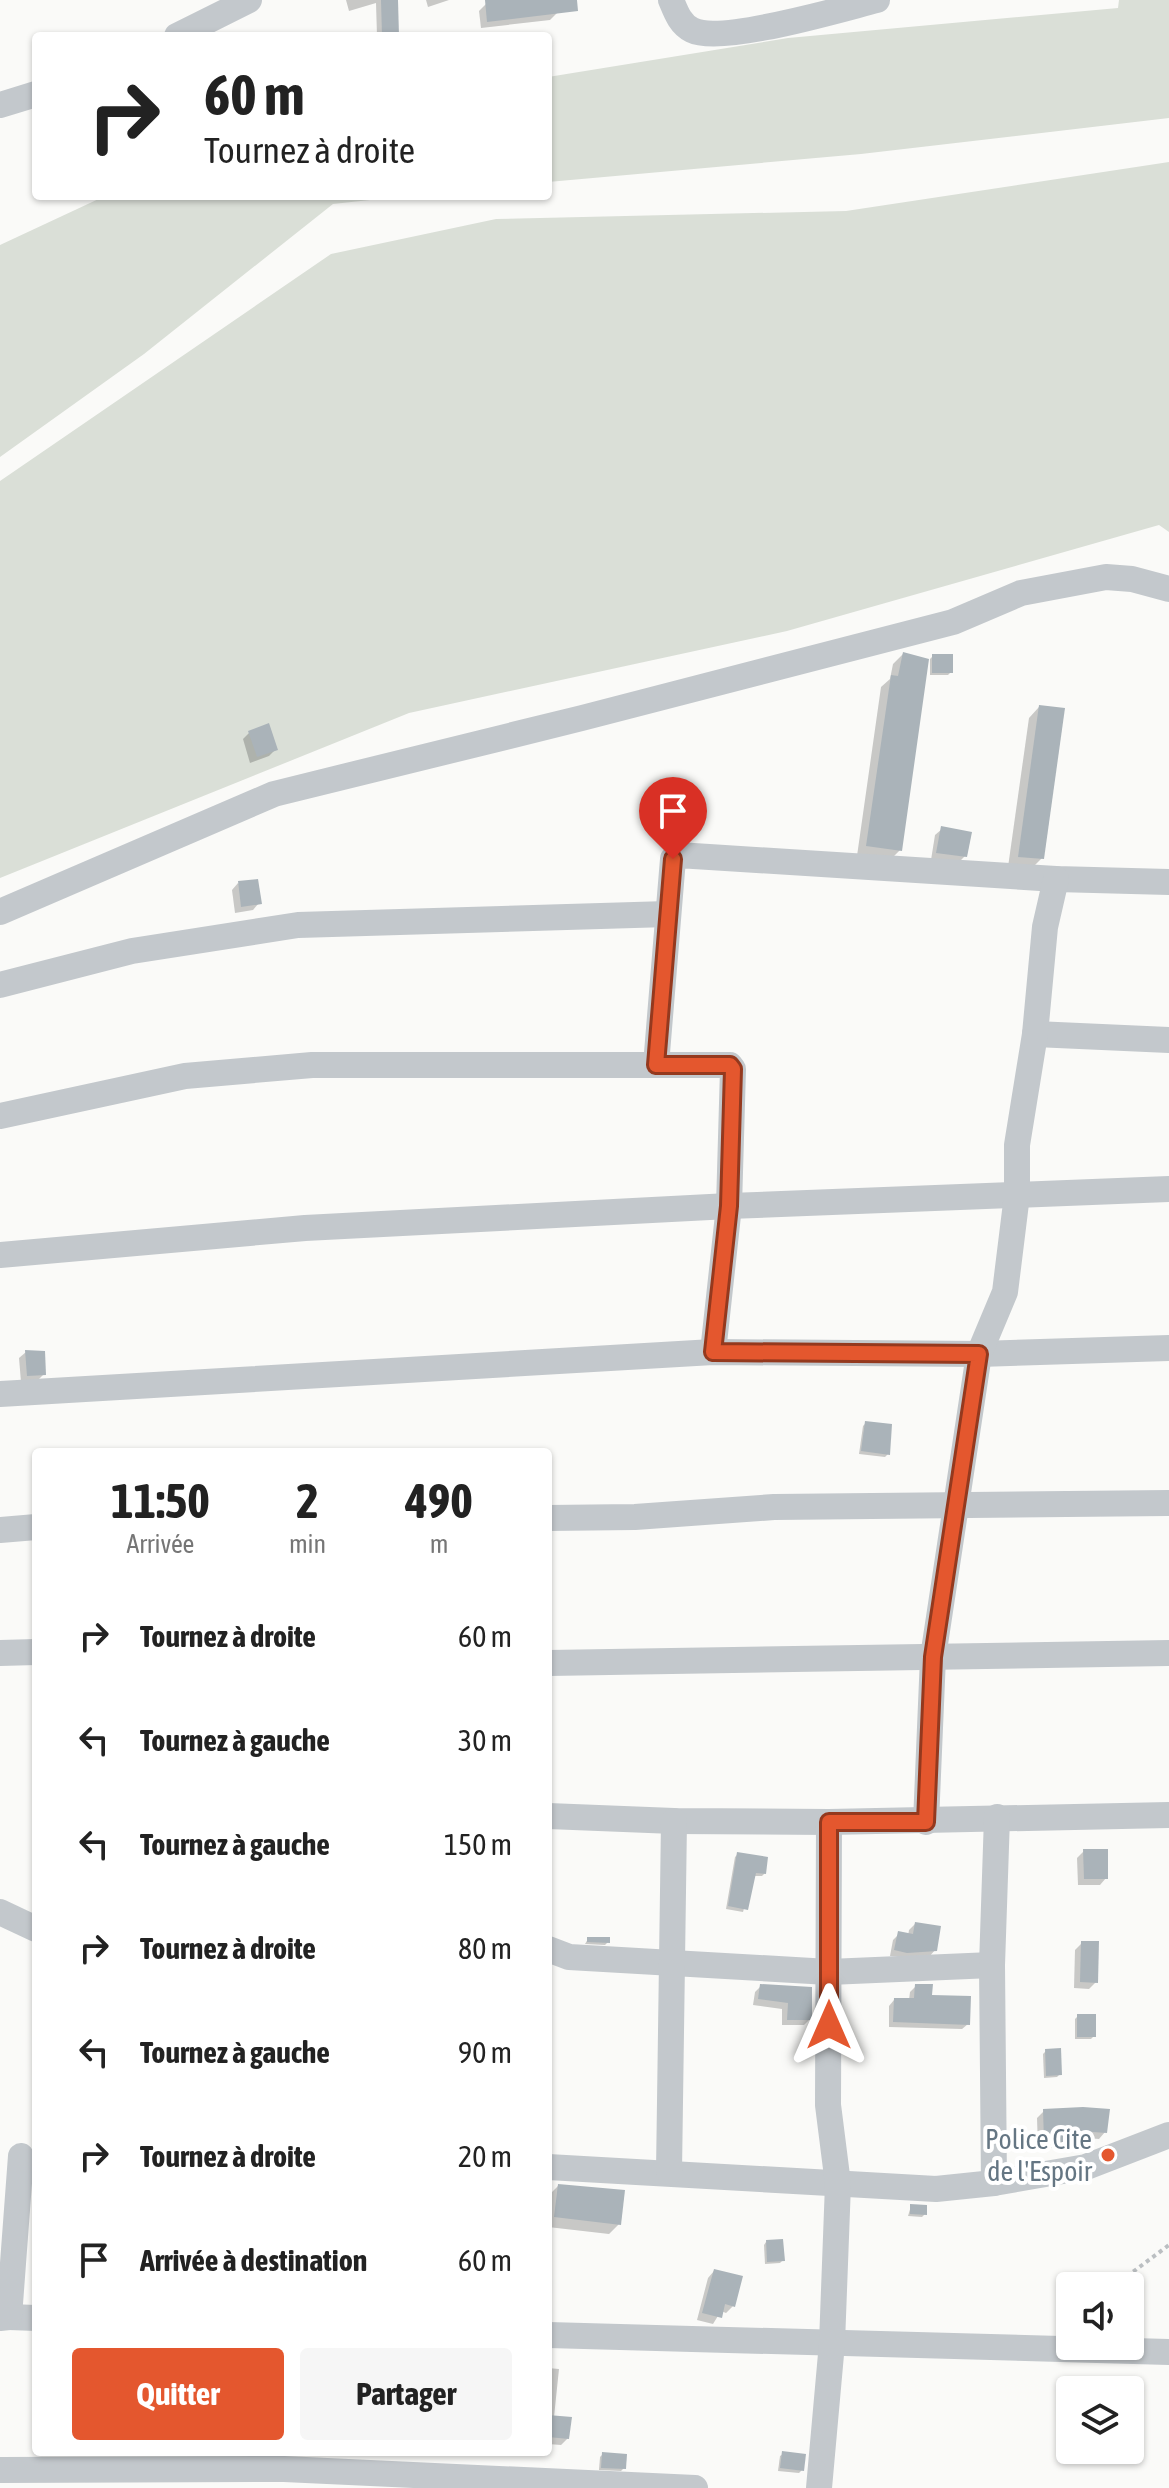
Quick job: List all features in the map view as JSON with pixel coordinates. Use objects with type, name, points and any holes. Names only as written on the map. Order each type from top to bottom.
[{"type":"street","points":[[185,32],[249,0]]},
{"type":"street","points":[[671,0],[681,22],[691,30],[720,35],[877,0]]},
{"type":"street","points":[[0,105],[32,95]]},
{"type":"street","points":[[0,912],[274,794],[953,622],[1021,593],[1106,577],[1132,579],[1169,589]]},
{"type":"street","points":[[656,1065],[673,859],[678,855],[1056,879],[1169,882]]},
{"type":"street","points":[[926,1822],[933,1657],[979,1354],[1005,1292],[1017,1195],[1017,1145],[1035,1034],[1045,927],[1056,879]]},
{"type":"street","points":[[0,985],[132,951],[298,925],[668,914]]},
{"type":"street","points":[[1035,1034],[1169,1040]]},
{"type":"street","points":[[0,1116],[185,1076],[312,1065],[732,1067],[729,1206],[713,1352]]},
{"type":"street","points":[[0,1255],[305,1228],[729,1206],[1169,1189]]},
{"type":"street","points":[[0,1394],[713,1352],[979,1354],[1169,1348]]},
{"type":"street","points":[[552,1518],[635,1517],[774,1507],[1169,1503]]},
{"type":"street","points":[[0,1530],[32,1527]]},
{"type":"street","points":[[0,1653],[32,1652]]},
{"type":"street","points":[[552,1663],[1169,1653]]},
{"type":"street","points":[[552,1816],[674,1821],[926,1822],[997,1817],[1169,1815]]},
{"type":"street","points":[[994,2183],[992,1965],[997,1817]]},
{"type":"street","points":[[669,2172],[674,1821]]},
{"type":"street","points":[[819,2488],[832,2343],[838,2184],[828,2105],[829,1822]]},
{"type":"street","points":[[0,1912],[32,1927]]},
{"type":"street","points":[[552,1951],[569,1957],[829,1972],[992,1965]]},
{"type":"street","points":[[552,2167],[936,2189],[994,2183],[1086,2167],[1169,2135]]},
{"type":"street","points":[[19,2156],[5,2318],[32,2318]]},
{"type":"street","points":[[552,2335],[1169,2352]]},
{"type":"street","points":[[0,2470],[152,2479],[284,2461],[695,2488]]},
{"type":"path","points":[[1133,2272],[1169,2245]]},
{"type":"shaded area","points":[[1119,0],[1169,0],[1169,118],[861,154],[552,182],[552,76],[788,38],[1118,8]]},
{"type":"shaded area","points":[[1169,162],[1169,532],[1159,525],[787,631],[409,713],[0,878],[0,481],[331,254],[496,219],[846,211]]},
{"type":"shaded area","points":[[96,200],[370,200],[333,204],[144,354],[0,457],[0,245]]},
{"type":"building","points":[[381,0],[398,0],[399,32],[382,32]]},
{"type":"building","points":[[485,0],[577,0],[578,11],[487,22]]},
{"type":"building","points":[[903,652],[929,659],[902,851],[866,846],[891,675],[898,676]]},
{"type":"building","points":[[932,654],[953,654],[953,673],[932,673]]},
{"type":"building","points":[[1039,705],[1065,708],[1044,859],[1018,857]]},
{"type":"building","points":[[269,723],[278,750],[257,757],[248,731]]},
{"type":"building","points":[[941,826],[972,832],[967,857],[936,853]]},
{"type":"building","points":[[258,879],[262,904],[241,907],[238,881]]},
{"type":"building","points":[[25,1350],[45,1351],[46,1375],[27,1376]]},
{"type":"building","points":[[865,1421],[892,1424],[890,1455],[861,1451]]},
{"type":"building","points":[[1083,1849],[1108,1849],[1108,1879],[1084,1879]]},
{"type":"building","points":[[737,1852],[768,1857],[766,1874],[756,1873],[748,1910],[728,1906]]},
{"type":"building","points":[[915,1922],[941,1926],[937,1951],[907,1953],[894,1950],[898,1931],[913,1934]]},
{"type":"building","points":[[587,1937],[610,1937],[610,1943],[587,1942]]},
{"type":"building","points":[[1081,1941],[1099,1941],[1098,1983],[1080,1982]]},
{"type":"building","points":[[760,1984],[812,1987],[812,2020],[787,2020],[788,2003],[758,1999]]},
{"type":"building","points":[[915,1984],[933,1984],[932,1995],[971,1996],[970,2025],[893,2022],[894,1998],[914,1998]]},
{"type":"building","points":[[1077,2014],[1096,2014],[1096,2037],[1077,2037]]},
{"type":"building","points":[[1061,2048],[1062,2075],[1046,2076],[1045,2049]]},
{"type":"building","points":[[1043,2109],[1110,2109],[1107,2133],[1065,2130],[1065,2142],[1044,2142]]},
{"type":"building","points":[[558,2184],[625,2190],[621,2225],[554,2217]]},
{"type":"building","points":[[910,2204],[927,2205],[927,2215],[910,2214]]},
{"type":"building","points":[[783,2239],[785,2261],[767,2262],[766,2240]]},
{"type":"building","points":[[714,2269],[743,2276],[735,2307],[725,2304],[722,2318],[702,2313]]},
{"type":"building","points":[[552,2415],[572,2417],[569,2439],[552,2437]]},
{"type":"building","points":[[782,2451],[806,2454],[804,2471],[780,2468]]},
{"type":"building","points":[[602,2452],[627,2454],[626,2469],[601,2468]]},
{"type":"place","name":"Police Cite de l'Espoir","points":[[1108,2155]]},
{"type":"route","points":[[673,859],[656,1065],[730,1065],[733,1069],[729,1206],[713,1352],[979,1354],[933,1657],[926,1822],[829,1822],[829,2025]]}]
